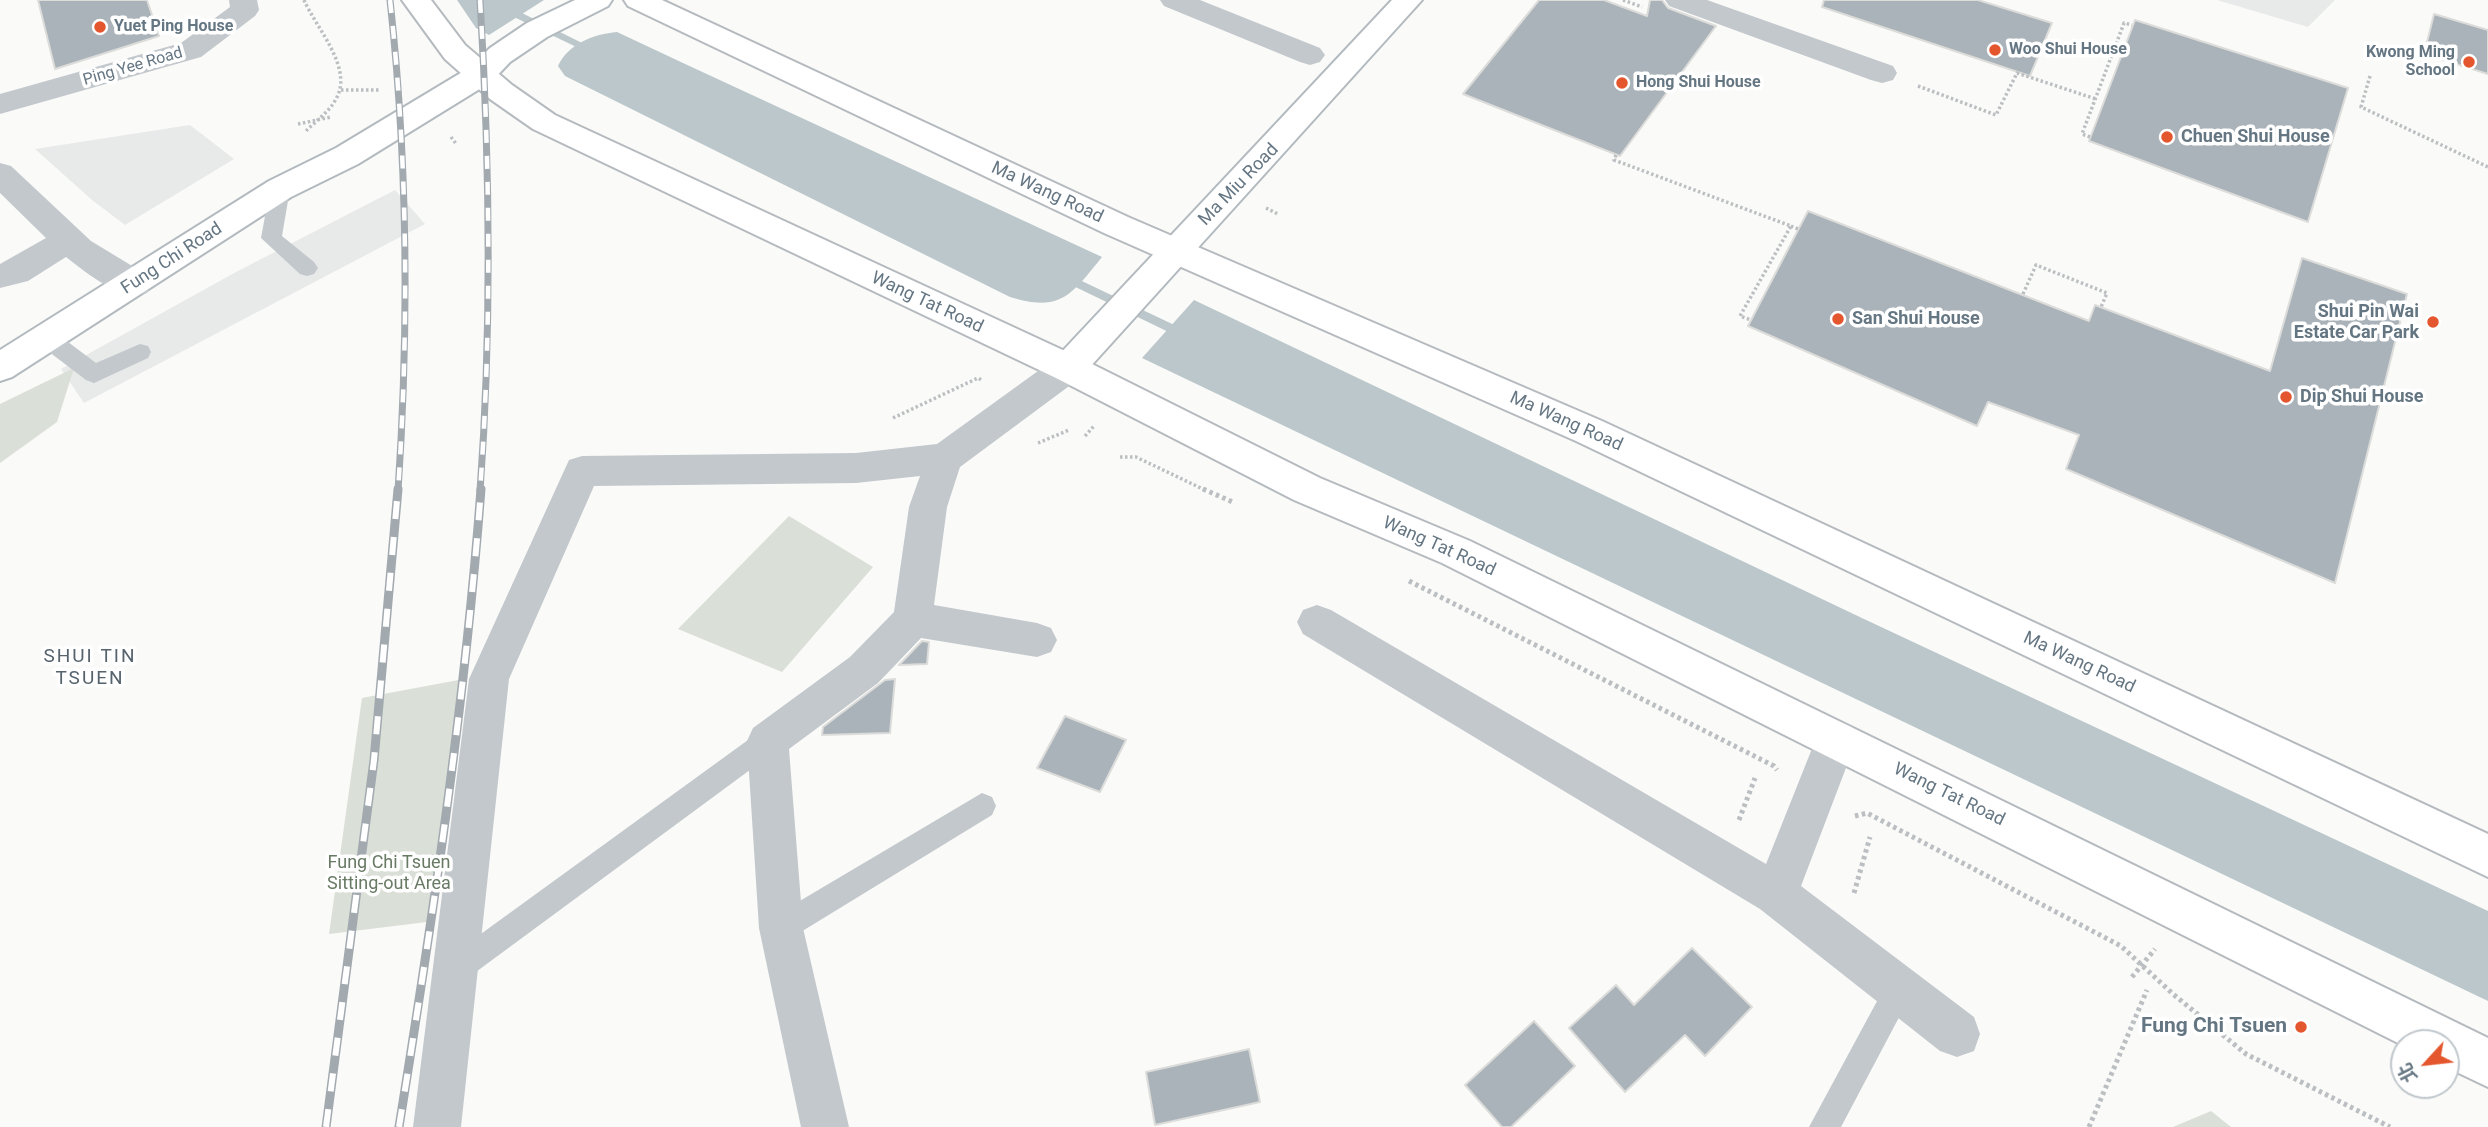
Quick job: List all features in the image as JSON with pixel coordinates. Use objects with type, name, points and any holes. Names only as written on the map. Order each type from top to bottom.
[{"type":"main road","name":"Wang Tat Road","points":[[416,0],[455,52],[494,74],[544,122],[1068,368],[1307,489],[1456,552],[2488,1063]]},
{"type":"main road","name":"Ma Wang Road","points":[[638,0],[1169,258],[1589,431],[2488,856]]},
{"type":"main road","name":"Ma Miu Road","points":[[1068,368],[1408,0]]},
{"type":"main road","name":"Fung Chi Road","points":[[0,367],[48,340],[280,189],[347,156],[389,151],[494,74],[537,30],[593,2]]},
{"type":"street","name":"Ping Yee Road","points":[[0,104],[191,50],[245,10],[243,0]]},
{"type":"street","points":[[1174,0],[1310,55]]},
{"type":"street","points":[[1679,0],[1882,74]]},
{"type":"street","points":[[0,174],[68,240],[118,277],[135,284]]},
{"type":"street","points":[[0,276],[16,272],[68,240]]},
{"type":"street","points":[[436,1127],[489,679],[582,471],[856,468],[945,458],[1068,368]]},
{"type":"street","points":[[825,1127],[781,928],[768,741],[864,670],[913,619],[928,507],[945,458]]},
{"type":"street","points":[[913,619],[1037,640]]},
{"type":"street","points":[[1317,622],[1776,894],[1957,1034]]},
{"type":"street","points":[[1776,894],[1836,740]]},
{"type":"lane","points":[[280,189],[271,238],[307,268]]},
{"type":"lane","points":[[48,340],[94,374],[139,352]]},
{"type":"lane","points":[[455,970],[768,741]]},
{"type":"lane","points":[[781,928],[982,806]]},
{"type":"lane","points":[[1824,1127],[1899,989]]},
{"type":"path","points":[[304,0],[308,12],[335,57],[341,90],[337,99],[304,133]]},
{"type":"path","points":[[2090,137],[2082,134],[2095,99],[2124,23],[2132,25]]},
{"type":"path","points":[[1882,74],[1996,115],[2017,73],[2095,99]]},
{"type":"path","points":[[2370,76],[2361,107],[2488,166]]},
{"type":"path","points":[[341,90],[383,90]]},
{"type":"path","points":[[298,124],[318,120]]},
{"type":"path","points":[[1616,155],[1614,160],[1798,229]]},
{"type":"path","points":[[1751,320],[1740,316],[1791,226]]},
{"type":"path","points":[[2023,294],[2036,265],[2107,293],[2101,307]]},
{"type":"path","points":[[893,418],[978,377]]},
{"type":"path","points":[[1120,457],[1136,457],[1159,470],[1245,507]]},
{"type":"path","points":[[1406,579],[1774,766]]},
{"type":"path","points":[[1867,813],[2121,946],[2246,1054],[2390,1127]]},
{"type":"path","points":[[2132,978],[2158,945]]},
{"type":"path","points":[[2088,1127],[2147,990]]},
{"type":"shaded area","points":[[457,0],[544,0],[489,35],[476,28]]},
{"type":"shaded area","points":[[2217,0],[2335,0],[2308,27]]},
{"type":"shaded area","points":[[617,32],[1102,257],[1064,297],[1042,303],[1010,297],[565,76],[558,66],[562,58],[575,46],[599,35]]},
{"type":"shaded area","points":[[190,125],[234,159],[125,225],[92,200],[35,149]]},
{"type":"shaded area","points":[[395,190],[425,224],[84,403],[61,369],[236,272]]},
{"type":"shaded area","points":[[1194,300],[1864,619],[2488,911],[2488,1001],[1142,358]]},
{"type":"green space","points":[[74,368],[57,422],[0,463],[0,404]]},
{"type":"green space","points":[[789,516],[873,567],[782,672],[678,629]]},
{"type":"green space","name":"Fung Chi Tsuen Sitting-out Area","points":[[464,679],[435,921],[329,934],[362,698]]},
{"type":"green space","points":[[2211,1111],[2231,1127],[2173,1127]]},
{"type":"building","name":"Yuet Ping House","points":[[38,0],[147,0],[159,36],[55,69]]},
{"type":"building","name":"Hong Shui House","points":[[1539,0],[1604,0],[1647,16],[1650,0],[1662,0],[1668,8],[1716,26],[1620,156],[1463,94]]},
{"type":"building","name":"Woo Shui House","points":[[1824,0],[1978,0],[2052,23],[2030,76],[1822,7]]},
{"type":"building","name":"Kwong Ming School","points":[[2434,14],[2488,30],[2488,74],[2424,54]]},
{"type":"building","points":[[2135,20],[2348,88],[2308,222],[2089,141]]},
{"type":"building","points":[[1808,211],[2089,321],[2095,305],[2270,371],[2302,258],[2407,294],[2335,583],[2066,469],[2079,435],[1988,402],[1977,426],[1748,326]]},
{"type":"building","points":[[922,641],[929,642],[927,664],[899,665]]},
{"type":"building","points":[[895,679],[890,733],[822,735],[823,727],[885,680]]},
{"type":"building","points":[[1065,716],[1126,740],[1100,792],[1037,768]]},
{"type":"building","points":[[1692,948],[1752,1007],[1705,1056],[1685,1035],[1625,1092],[1569,1028],[1616,985],[1634,1005]]},
{"type":"building","points":[[1534,1021],[1575,1066],[1511,1127],[1502,1127],[1465,1085]]},
{"type":"building","points":[[1249,1049],[1260,1102],[1155,1125],[1146,1072]]},
{"type":"waterway","points":[[503,0],[520,16],[595,52]]},
{"type":"waterway","points":[[1065,277],[1185,335]]},
{"type":"railway","points":[[390,0],[400,123],[405,246],[404,368],[398,491]]},
{"type":"railway","points":[[480,0],[488,246],[480,491]]},
{"type":"railway","points":[[326,1127],[374,760],[398,489]]},
{"type":"railway","points":[[399,1127],[447,809],[481,489]]},
{"type":"place","name":"Yuet Ping House","points":[[100,27]]},
{"type":"place","name":"Woo Shui House","points":[[1995,50]]},
{"type":"place","name":"Kwong Ming School","points":[[2469,62]]},
{"type":"place","name":"Hong Shui House","points":[[1622,83]]},
{"type":"place","name":"Chuen Shui House","points":[[2167,137]]},
{"type":"place","name":"San Shui House","points":[[1838,319]]},
{"type":"place","name":"Shui Pin Wai Estate Car Park","points":[[2433,322]]},
{"type":"place","name":"Dip Shui House","points":[[2286,397]]},
{"type":"place","name":"Fung Chi Tsuen","points":[[2301,1027]]},
{"type":"district","name":"SHUI TIN TSUEN","points":[[90,668]]}]
